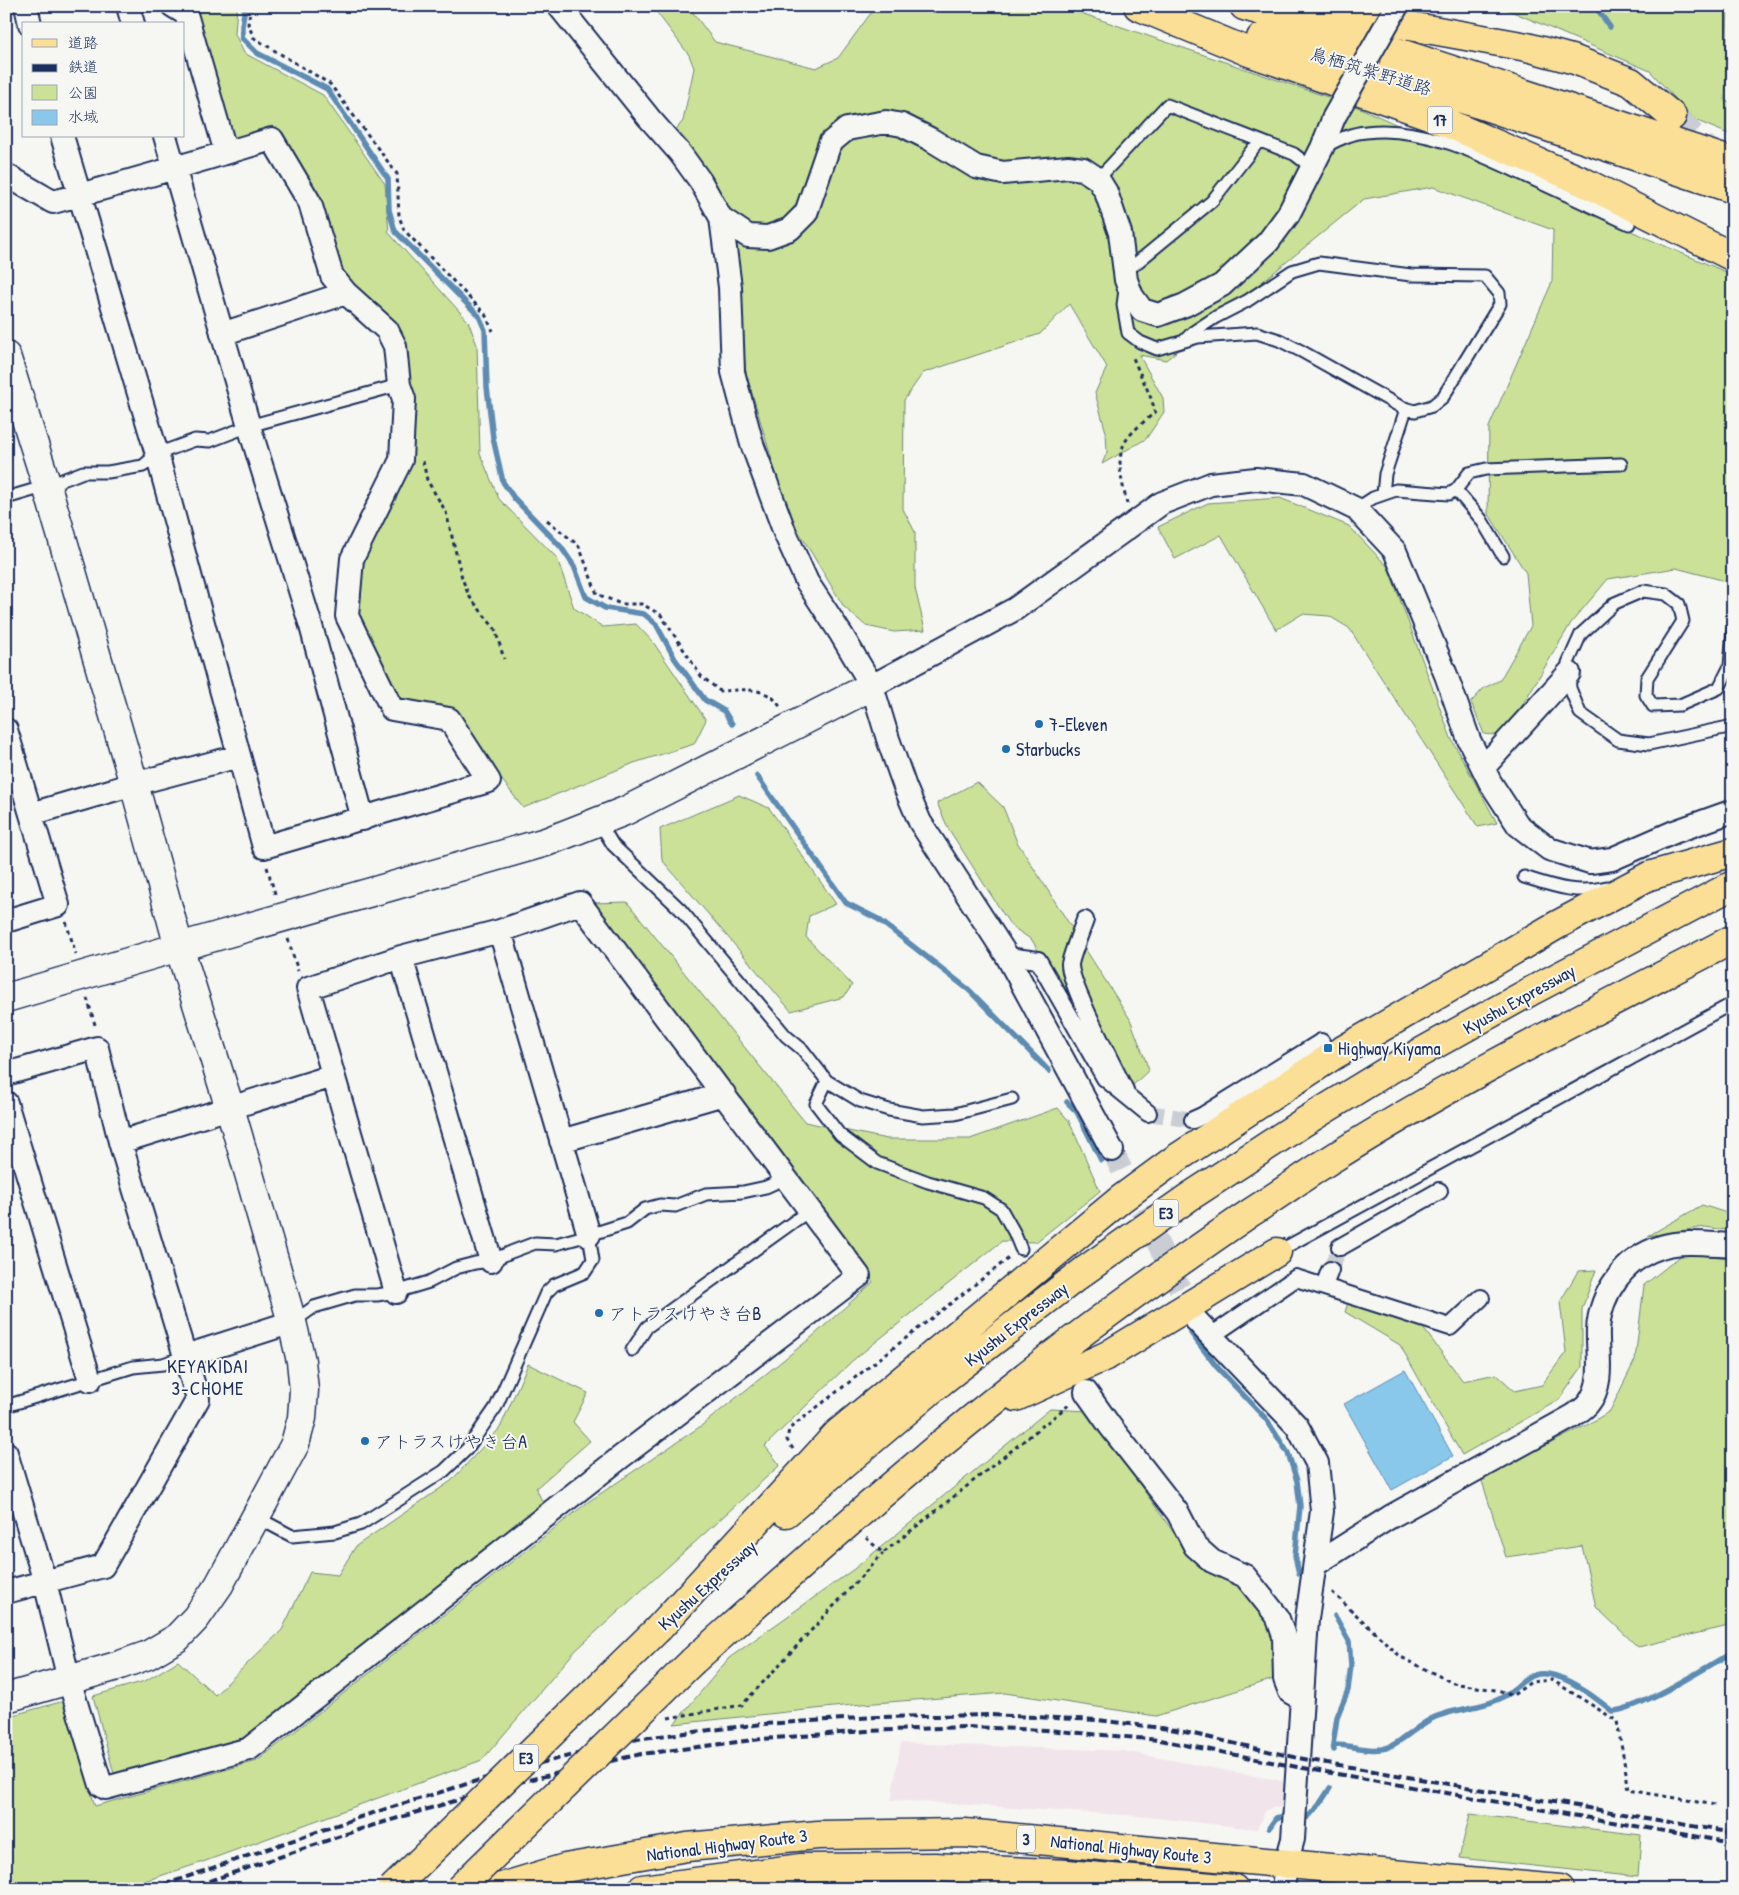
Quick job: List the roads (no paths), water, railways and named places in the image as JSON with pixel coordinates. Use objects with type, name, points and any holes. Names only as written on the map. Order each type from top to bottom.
[{"type":"main road","name":"17","points":[[1138,6],[1249,52],[1445,122],[1582,181],[1733,257]]},
{"type":"main road","name":"鳥栖筑紫野道路","points":[[1148,6],[1275,42],[1479,104],[1733,189]]},
{"type":"main road","name":"鳥栖筑紫野道路","points":[[1244,6],[1342,34],[1733,162]]},
{"type":"main road","points":[[1322,6],[1410,26],[1528,48],[1575,60],[1631,82],[1672,116]]},
{"type":"main road","points":[[659,1628],[838,1433],[1121,1199],[1174,1160],[1331,1057],[1557,925],[1648,876],[1733,852]]},
{"type":"main road","name":"Kyushu Expressway","points":[[392,1889],[659,1628],[802,1498],[943,1380],[1084,1271],[1189,1197],[1304,1122],[1389,1070],[1533,990],[1733,885]]},
{"type":"main road","points":[[459,1889],[693,1660],[823,1544],[973,1418],[1108,1312],[1329,1160],[1409,1112],[1555,1032],[1733,939]]},
{"type":"main road","points":[[973,1418],[1108,1355],[1277,1252]]},
{"type":"main road","name":"National Highway Route 3","points":[[495,1889],[565,1868],[687,1847],[818,1835],[965,1833],[1284,1876],[1560,1889]]},
{"type":"main road","name":"National Highway Route 3","points":[[642,1889],[801,1868],[935,1867],[1067,1874],[1234,1889]]},
{"type":"street","points":[[26,6],[30,22]]},
{"type":"street","points":[[128,6],[132,22]]},
{"type":"street","points":[[173,6],[186,14],[226,153]]},
{"type":"street","points":[[559,6],[649,118],[680,153],[701,182],[721,218],[730,287],[733,372],[752,444],[785,533],[807,582],[872,686],[888,740],[920,822],[1007,956],[1112,1150]]},
{"type":"street","points":[[721,218],[748,236],[768,238],[790,229],[806,214],[830,143],[847,128],[886,122],[902,125],[923,135],[976,167],[1003,173],[1068,167],[1083,168],[1098,179],[1106,192],[1120,233],[1125,274],[1132,296],[1142,310],[1158,315],[1185,305],[1222,285],[1268,242],[1288,215],[1317,157],[1334,117],[1397,6]]},
{"type":"street","points":[[6,175],[53,202],[78,196],[174,169],[272,139],[310,202],[332,276],[346,294],[387,330],[395,346],[399,385],[404,399],[400,460],[352,559],[347,616],[392,709],[449,719],[488,781],[264,847],[156,454],[78,196],[63,138]]},
{"type":"street","points":[[166,138],[249,426],[312,626],[363,819]]},
{"type":"street","points":[[222,334],[346,294]]},
{"type":"street","points":[[6,356],[47,486],[134,784],[179,947],[230,1108],[292,1322],[302,1361],[304,1390],[302,1418],[295,1444],[220,1585],[196,1618],[177,1638],[148,1655],[117,1666],[6,1698]]},
{"type":"street","points":[[6,998],[546,842],[599,822],[679,784],[872,686],[1016,609],[1162,503],[1211,484],[1256,479],[1304,484],[1356,509],[1395,552],[1446,675],[1469,740],[1490,782],[1518,825],[1549,849],[1590,862],[1612,858],[1674,832],[1733,811]]},
{"type":"street","points":[[312,626],[347,616]]},
{"type":"street","points":[[1483,768],[1569,673]]},
{"type":"street","points":[[6,730],[58,905],[6,921]]},
{"type":"street","points":[[32,814],[238,756]]},
{"type":"street","points":[[6,1453],[45,1582],[70,1680],[101,1785],[106,1788],[249,1749],[621,1457],[859,1276],[580,903],[500,930],[401,957],[308,988],[396,1292]]},
{"type":"street","points":[[1085,920],[1070,965],[1091,1022],[1128,1097]]},
{"type":"street","points":[[500,930],[589,1235]]},
{"type":"street","points":[[1007,956],[1038,960],[1106,1078],[1148,1113]]},
{"type":"street","points":[[401,957],[491,1261]]},
{"type":"street","points":[[1193,1120],[1321,1042]]},
{"type":"street","points":[[6,1074],[97,1048],[120,1142],[198,1400],[102,1566],[6,1592]]},
{"type":"street","points":[[120,1142],[333,1076]]},
{"type":"street","points":[[561,1141],[724,1094]]},
{"type":"street","points":[[6,1103],[90,1380]]},
{"type":"street","points":[[1340,1247],[1439,1191]]},
{"type":"street","points":[[1316,1564],[1390,1516],[1574,1416],[1588,1404],[1598,1385],[1600,1364],[1598,1330],[1603,1303],[1617,1277],[1637,1259],[1661,1247],[1695,1243],[1733,1245]]},
{"type":"street","points":[[1324,1286],[1330,1270]]},
{"type":"street","points":[[1211,1336],[1296,1278],[1450,1326],[1481,1298]]},
{"type":"street","points":[[1195,1319],[1297,1426],[1316,1463],[1322,1511],[1307,1619],[1293,1839],[1284,1876]]},
{"type":"street","points":[[186,1356],[292,1322]]},
{"type":"street","points":[[1086,1392],[1110,1426],[1178,1512],[1195,1546],[1212,1561],[1245,1576],[1277,1616],[1284,1636],[1285,1679],[1290,1692],[1302,1699]]},
{"type":"lane","points":[[1098,179],[1167,105],[1294,154],[1317,157],[1344,137],[1367,132],[1400,132],[1440,140],[1481,155],[1629,224]]},
{"type":"lane","points":[[1184,341],[1201,327],[1247,301],[1292,271],[1319,263],[1411,275],[1485,276],[1499,293],[1500,304],[1443,397],[1432,406],[1415,411],[1406,409],[1280,340],[1257,333],[1198,337],[1157,349],[1140,342],[1128,333],[1123,305],[1125,274],[1212,201],[1259,140]]},
{"type":"lane","points":[[6,498],[47,486],[83,472],[108,472],[143,466],[156,454],[195,440],[210,441],[249,426],[399,385]]},
{"type":"lane","points":[[1383,494],[1385,474],[1406,409]]},
{"type":"lane","points":[[1356,509],[1383,494],[1396,490],[1449,494],[1456,490],[1469,473],[1486,469],[1621,464]]},
{"type":"lane","points":[[1456,490],[1481,519],[1503,556]]},
{"type":"lane","points":[[1733,630],[1730,666],[1719,688],[1680,705],[1653,706],[1646,695],[1648,678],[1683,622],[1679,604],[1666,594],[1643,591],[1615,603],[1581,634],[1568,663],[1570,688],[1580,713],[1618,740],[1649,744],[1733,726]]},
{"type":"lane","points":[[599,822],[613,845],[681,910],[786,1036],[804,1050],[827,1081],[860,1101],[890,1110],[924,1116],[954,1114],[1012,1099]]},
{"type":"lane","points":[[1524,877],[1558,888],[1592,891],[1648,876]]},
{"type":"lane","points":[[1277,1252],[1733,1003]]},
{"type":"lane","points":[[827,1081],[816,1104],[840,1135],[878,1163],[928,1182],[984,1198],[1001,1209],[1021,1249]]},
{"type":"lane","points":[[292,1322],[314,1307],[355,1295],[377,1295],[396,1292],[429,1282],[456,1268],[491,1261],[535,1243],[556,1244],[627,1223],[645,1209],[660,1205],[675,1206],[706,1194],[742,1192],[766,1186],[786,1178]]},
{"type":"lane","points":[[632,1350],[647,1327],[810,1210]]},
{"type":"lane","points":[[256,1518],[292,1536],[335,1532],[361,1524],[444,1471],[467,1449],[496,1408],[546,1293],[554,1285],[585,1272],[593,1260],[589,1235]]},
{"type":"lane","points":[[6,1406],[133,1367],[163,1364],[186,1356]]},
{"type":"water","points":[[1405,1370],[1453,1456],[1392,1490],[1344,1404]]},
{"type":"waterway","points":[[245,6],[242,38],[257,53],[327,89],[388,179],[389,210],[395,231],[479,316],[485,330],[487,387],[493,438],[503,482],[514,498],[561,547],[574,566],[586,597],[605,608],[644,614],[656,624],[675,659],[705,700],[724,711],[732,724]]},
{"type":"waterway","points":[[1595,6],[1610,27]]},
{"type":"waterway","points":[[757,776],[846,903],[878,919],[969,990],[1049,1071]]},
{"type":"waterway","points":[[1067,1102],[1077,1112],[1101,1160]]},
{"type":"waterway","points":[[1191,1333],[1216,1366],[1266,1419],[1288,1453],[1297,1481],[1300,1506],[1295,1556],[1299,1573]]},
{"type":"waterway","points":[[1334,1750],[1337,1717],[1348,1690],[1351,1665],[1349,1641],[1335,1616]]},
{"type":"waterway","points":[[1333,1745],[1376,1750],[1389,1747],[1431,1719],[1446,1713],[1497,1700],[1528,1678],[1538,1674],[1560,1677],[1594,1697],[1612,1711],[1624,1709],[1655,1696],[1733,1652]]},
{"type":"waterway","points":[[1308,1817],[1319,1805],[1330,1788]]},
{"type":"waterway","points":[[1269,1828],[1276,1818],[1284,1816]]},
{"type":"tunnel","points":[[1672,116],[1715,159]]},
{"type":"tunnel","points":[[1148,1113],[1193,1120]]},
{"type":"tunnel","points":[[1112,1150],[1195,1319]]},
{"type":"tunnel","points":[[1330,1270],[1340,1247]]},
{"type":"railway","points":[[152,1889],[360,1817],[512,1770],[642,1738],[763,1724],[878,1717],[990,1715],[1098,1720],[1176,1730],[1298,1758],[1733,1833]]},
{"type":"railway","points":[[186,1889],[361,1829],[511,1784],[641,1754],[762,1739],[866,1731],[966,1727],[1046,1730],[1160,1740],[1297,1767],[1733,1843]]},
{"type":"place","name":"7-Eleven","points":[[1039,724]]},
{"type":"place","name":"Starbucks","points":[[1006,749]]},
{"type":"place","name":"Highway Kiyama","points":[[1328,1048]]},
{"type":"place","name":"アトラスけやき台B","points":[[599,1313]]},
{"type":"place","name":"アトラスけやき台A","points":[[365,1441]]},
{"type":"district","name":"KEYAKIDAI 3-CHOME","points":[[208,1377]]}]
